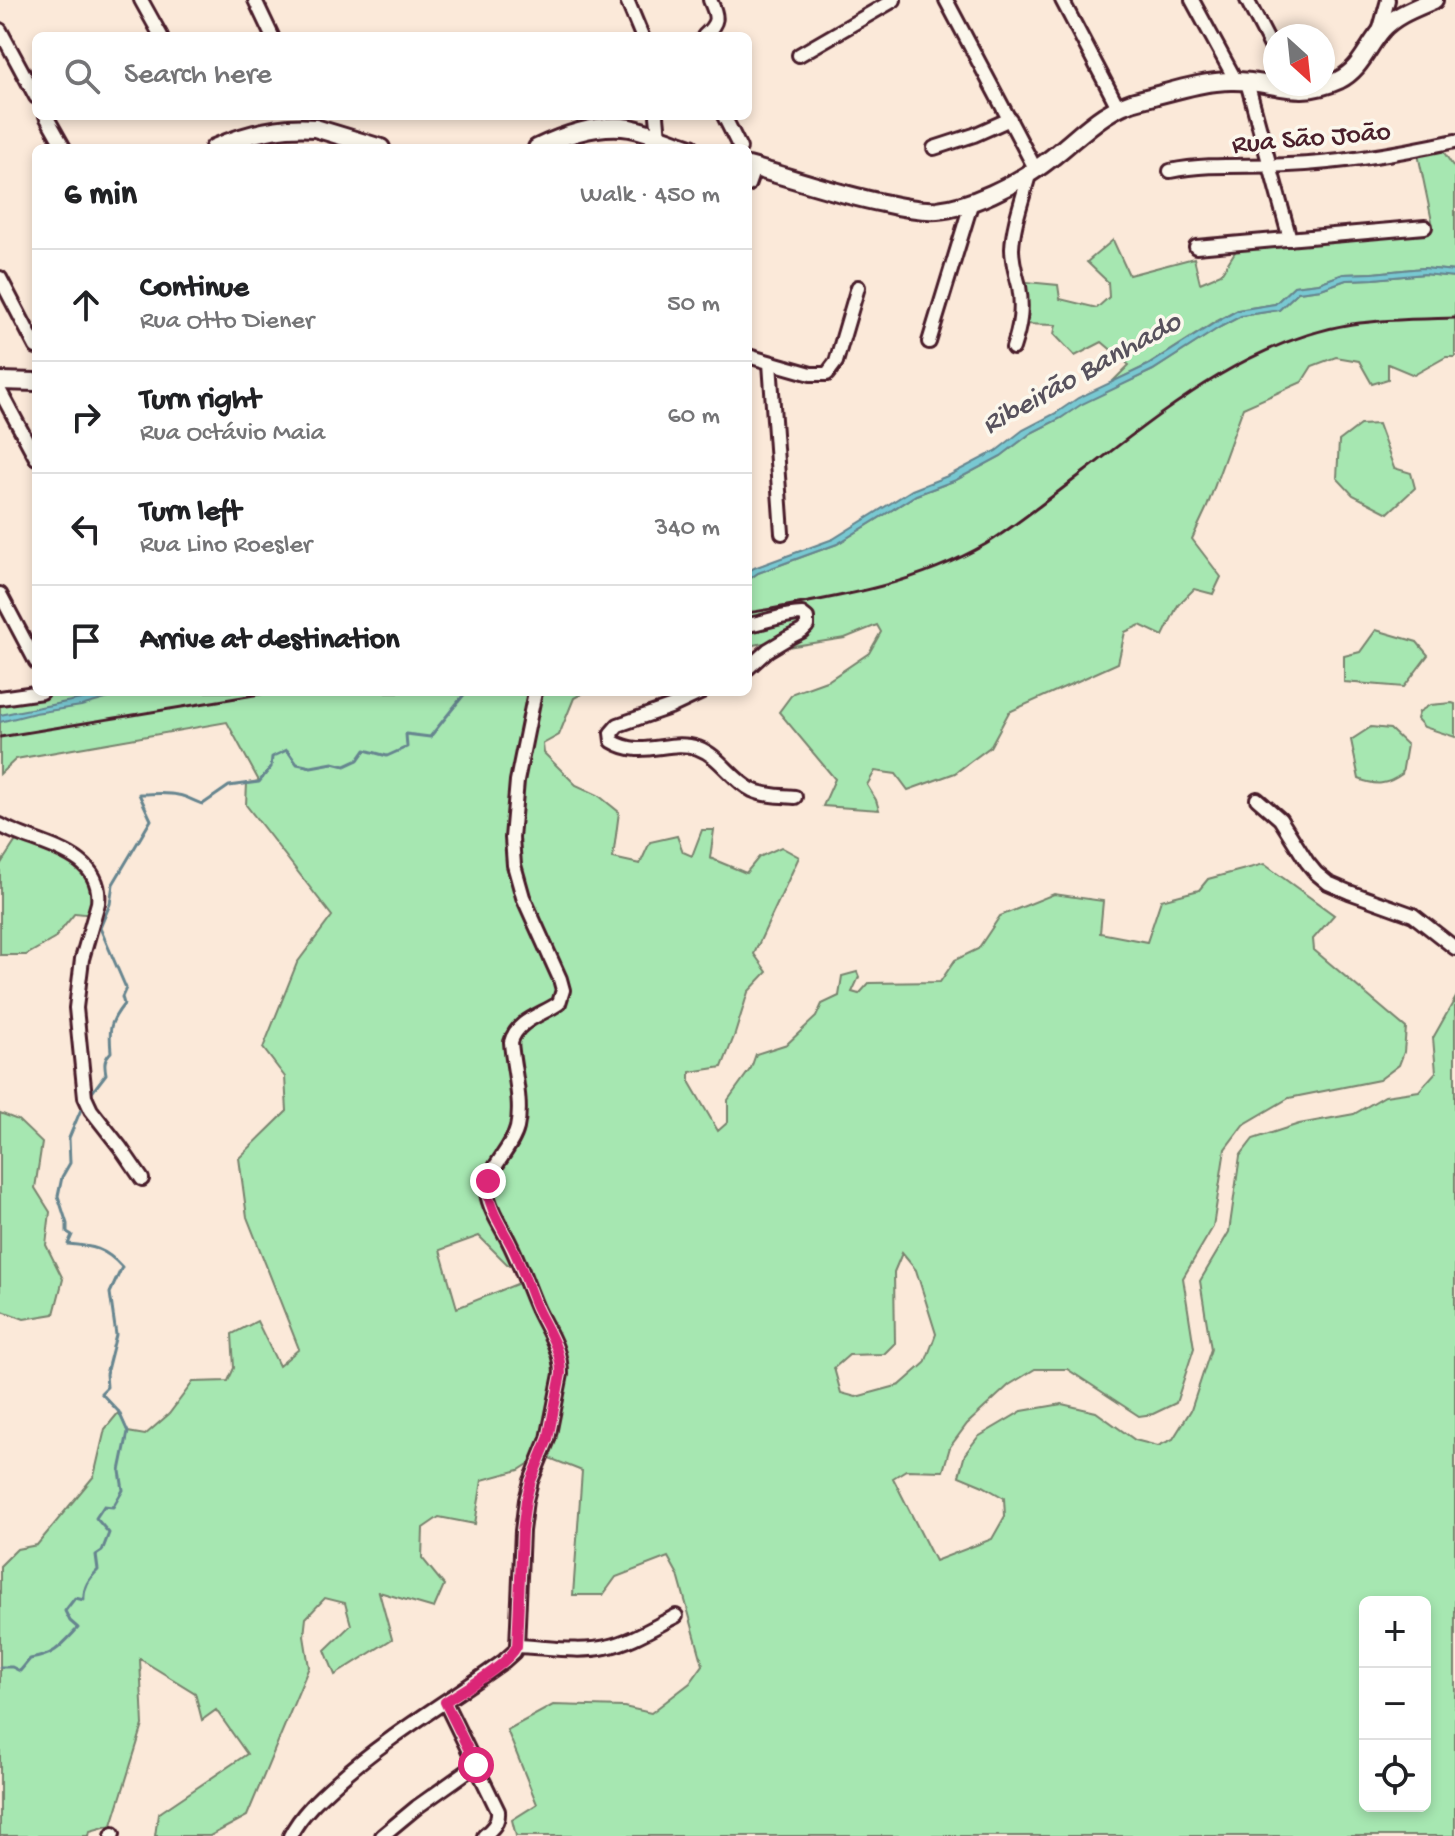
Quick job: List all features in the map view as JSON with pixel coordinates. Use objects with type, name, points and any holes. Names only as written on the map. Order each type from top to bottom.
[{"type":"street","points":[[141,0],[159,32]]},
{"type":"street","points":[[255,0],[269,32]]},
{"type":"street","points":[[627,0],[640,32]]},
{"type":"street","points":[[708,32],[716,21],[710,0]]},
{"type":"street","points":[[799,55],[894,0]]},
{"type":"street","points":[[946,0],[1010,119],[1033,172],[1013,240],[1021,312],[1013,348]]},
{"type":"street","points":[[1062,0],[1118,107]]},
{"type":"street","points":[[1192,0],[1241,81],[1270,166],[1290,239]]},
{"type":"street","points":[[1247,0],[1263,31]]},
{"type":"street","points":[[1335,81],[1354,70],[1364,58],[1379,33],[1388,0]]},
{"type":"street","points":[[1379,33],[1395,19],[1434,0]]},
{"type":"street","points":[[0,30],[32,90]]},
{"type":"street","points":[[752,167],[899,207],[947,208],[972,201],[1033,172],[1098,119],[1132,101],[1216,82],[1263,84]]},
{"type":"street","points":[[934,148],[1010,119]]},
{"type":"street","points":[[48,120],[62,144]]},
{"type":"street","points":[[657,120],[659,137]]},
{"type":"street","points":[[726,120],[738,144]]},
{"type":"street","points":[[225,144],[246,136],[312,122],[370,144]]},
{"type":"street","points":[[548,144],[579,133],[630,128],[677,144]]},
{"type":"street","name":"Rua São João","points":[[1170,171],[1200,166],[1270,166],[1357,158],[1455,141]]},
{"type":"street","points":[[929,342],[972,201]]},
{"type":"street","points":[[1196,247],[1425,227]]},
{"type":"street","points":[[0,278],[32,339]]},
{"type":"street","points":[[752,357],[811,374],[827,374],[836,362],[858,287]]},
{"type":"street","points":[[770,363],[782,533]]},
{"type":"street","points":[[0,381],[32,382]]},
{"type":"street","points":[[0,391],[32,451]]},
{"type":"street","points":[[0,594],[32,654]]},
{"type":"street","points":[[752,624],[790,614],[802,614],[807,618],[807,626],[802,631],[768,650],[752,664]]},
{"type":"street","points":[[0,698],[32,693]]},
{"type":"street","points":[[290,1836],[307,1811],[349,1771],[504,1661],[517,1646],[526,1500],[548,1439],[561,1374],[553,1337],[487,1197],[488,1181],[507,1152],[517,1126],[513,1033],[519,1026],[559,1003],[563,990],[553,960],[523,897],[514,865],[514,808],[534,696]]},
{"type":"street","points":[[693,696],[618,725],[611,733],[612,741],[621,747],[639,751],[667,746],[694,747],[710,754],[753,790],[795,797]]},
{"type":"street","points":[[1257,799],[1280,819],[1307,862],[1328,883],[1413,915],[1455,948]]},
{"type":"street","points":[[0,825],[19,836],[75,857],[88,869],[96,883],[98,903],[82,959],[76,1008],[86,1103],[142,1179]]},
{"type":"street","points":[[517,1646],[607,1647],[676,1616]]},
{"type":"street","points":[[445,1702],[495,1804],[498,1818],[492,1830],[484,1836]]},
{"type":"street","points":[[382,1836],[476,1765]]},
{"type":"green space","points":[[1439,145],[1455,169],[1455,271],[1423,268],[1344,274],[1319,283],[1294,286],[1275,304],[1238,310],[1148,365],[1111,383],[1129,365],[1102,342],[1075,356],[1054,334],[1056,325],[1020,324],[1017,281],[1058,285],[1060,299],[1097,308],[1109,297],[1108,282],[1087,262],[1113,240],[1129,275],[1194,258],[1200,283],[1221,274],[1240,244],[1433,226],[1417,149]]},
{"type":"green space","points":[[1424,274],[1455,277],[1455,357],[1446,357],[1414,375],[1388,364],[1388,379],[1372,384],[1359,361],[1336,357],[1312,366],[1302,382],[1243,408],[1192,539],[1221,577],[1213,594],[1194,589],[1178,605],[1163,636],[1140,625],[1125,632],[1118,663],[1009,712],[990,747],[955,773],[908,790],[896,774],[875,771],[867,785],[879,810],[823,806],[835,779],[779,712],[793,693],[829,680],[869,653],[881,632],[877,625],[845,638],[768,650],[785,639],[752,645],[752,577],[837,544],[916,495],[956,480],[1001,456],[1031,433],[1082,403],[1153,370],[1241,316],[1279,310],[1298,292],[1321,289],[1346,280]]},
{"type":"green space","points":[[1378,424],[1394,468],[1411,473],[1415,488],[1388,513],[1353,495],[1337,478],[1339,441],[1360,425]]},
{"type":"green space","points":[[1376,630],[1417,642],[1428,655],[1404,687],[1344,682],[1344,656],[1360,652]]},
{"type":"green space","points":[[32,693],[32,696],[578,696],[574,698],[559,735],[543,744],[544,753],[576,785],[598,795],[619,812],[613,858],[640,864],[650,842],[677,836],[683,852],[692,856],[702,830],[714,830],[710,858],[746,873],[759,857],[781,847],[799,857],[754,954],[767,972],[748,992],[722,1067],[690,1072],[690,1083],[718,1131],[728,1122],[728,1100],[751,1068],[756,1054],[787,1044],[816,1017],[822,1004],[839,996],[842,976],[857,972],[859,977],[852,992],[859,994],[869,983],[940,982],[955,960],[978,949],[1000,916],[1054,894],[1103,901],[1100,933],[1147,942],[1161,900],[1199,890],[1208,879],[1264,864],[1334,915],[1313,939],[1314,950],[1406,1028],[1404,1052],[1399,1065],[1379,1080],[1289,1098],[1243,1125],[1225,1149],[1213,1227],[1183,1278],[1194,1348],[1176,1403],[1153,1414],[1139,1416],[1067,1369],[1035,1369],[1009,1385],[967,1424],[950,1447],[943,1471],[906,1470],[893,1478],[935,1561],[992,1539],[1005,1516],[1004,1498],[959,1476],[965,1454],[978,1437],[1022,1411],[1062,1404],[1096,1412],[1135,1440],[1158,1446],[1173,1439],[1191,1410],[1211,1349],[1200,1281],[1229,1232],[1240,1156],[1253,1139],[1299,1124],[1354,1114],[1385,1096],[1419,1091],[1436,1072],[1433,1038],[1455,999],[1455,1836],[516,1836],[512,1820],[537,1804],[507,1730],[553,1705],[624,1707],[651,1713],[690,1683],[703,1665],[678,1575],[668,1557],[616,1577],[603,1595],[573,1595],[582,1471],[542,1455],[519,1470],[482,1480],[475,1524],[439,1517],[423,1528],[422,1558],[444,1585],[434,1608],[379,1592],[392,1639],[335,1675],[325,1650],[351,1625],[345,1603],[325,1598],[306,1618],[304,1636],[309,1667],[247,1816],[210,1836],[155,1836],[158,1814],[247,1754],[216,1710],[202,1720],[195,1693],[140,1659],[143,1725],[112,1825],[90,1831],[89,1836],[0,1836],[0,1566],[17,1549],[37,1545],[94,1476],[105,1429],[119,1412],[128,1432],[145,1435],[169,1414],[193,1382],[228,1381],[234,1368],[232,1334],[257,1321],[279,1366],[299,1349],[247,1217],[239,1158],[287,1111],[285,1077],[263,1048],[297,963],[332,916],[246,805],[247,783],[259,781],[227,722],[16,759],[0,774],[0,698]],"holes":[[[479,1236],[509,1266],[520,1263],[527,1280],[457,1308],[440,1250]],[[902,1253],[916,1270],[936,1334],[925,1363],[900,1385],[856,1397],[841,1393],[834,1368],[849,1355],[884,1354],[895,1343],[894,1272]]]},
{"type":"green space","points":[[1455,704],[1455,737],[1424,727],[1417,719],[1419,712],[1430,705]]},
{"type":"green space","points":[[1371,727],[1390,729],[1407,745],[1402,774],[1386,782],[1371,783],[1359,779],[1351,740]]},
{"type":"green space","points":[[19,836],[69,854],[92,875],[94,915],[75,913],[54,939],[26,955],[0,955],[0,865]]},
{"type":"green space","points":[[0,1113],[18,1120],[42,1143],[35,1188],[50,1212],[46,1245],[63,1279],[54,1314],[24,1319],[0,1310]]},
{"type":"water","points":[[1423,268],[1455,271],[1455,277],[1424,274],[1346,280],[1321,289],[1298,292],[1279,310],[1241,316],[1153,370],[1031,433],[1001,456],[956,480],[916,495],[837,544],[752,577],[754,568],[833,539],[912,490],[996,451],[1023,430],[1078,398],[1148,365],[1238,310],[1275,304],[1294,286],[1319,283],[1343,274]]},
{"type":"water","points":[[94,696],[116,696],[0,722],[0,715]]},
{"type":"waterway","points":[[90,1095],[106,1074],[105,1062],[111,1052],[111,1026],[124,1004],[122,997],[126,988],[100,928],[110,904],[113,884],[151,820],[139,794],[173,794],[203,804],[229,786],[259,782],[271,767],[272,757],[287,750],[297,764],[311,767],[333,763],[345,766],[358,760],[365,750],[387,756],[407,747],[406,734],[430,737],[463,696]]},
{"type":"waterway","points":[[0,1667],[20,1671],[30,1659],[57,1649],[78,1628],[65,1611],[75,1598],[84,1600],[87,1584],[98,1570],[96,1555],[102,1551],[109,1533],[96,1518],[104,1506],[113,1507],[123,1490],[120,1471],[128,1432],[119,1412],[101,1393],[107,1387],[106,1374],[116,1335],[110,1293],[122,1267],[98,1249],[68,1244],[72,1235],[67,1232],[58,1196],[62,1177],[70,1163],[69,1138],[82,1107]]},
{"type":"railway","points":[[752,612],[870,589],[958,559],[1011,527],[1177,402],[1243,362],[1278,346],[1352,324],[1455,318]]},
{"type":"railway","points":[[0,737],[248,696]]},
{"type":"route","points":[[476,1765],[445,1702],[504,1661],[517,1646],[526,1500],[548,1439],[561,1374],[553,1337],[487,1197],[488,1181]]},
{"type":"water label","name":"Ribeirão Banhado","points":[[1080,371]]}]
